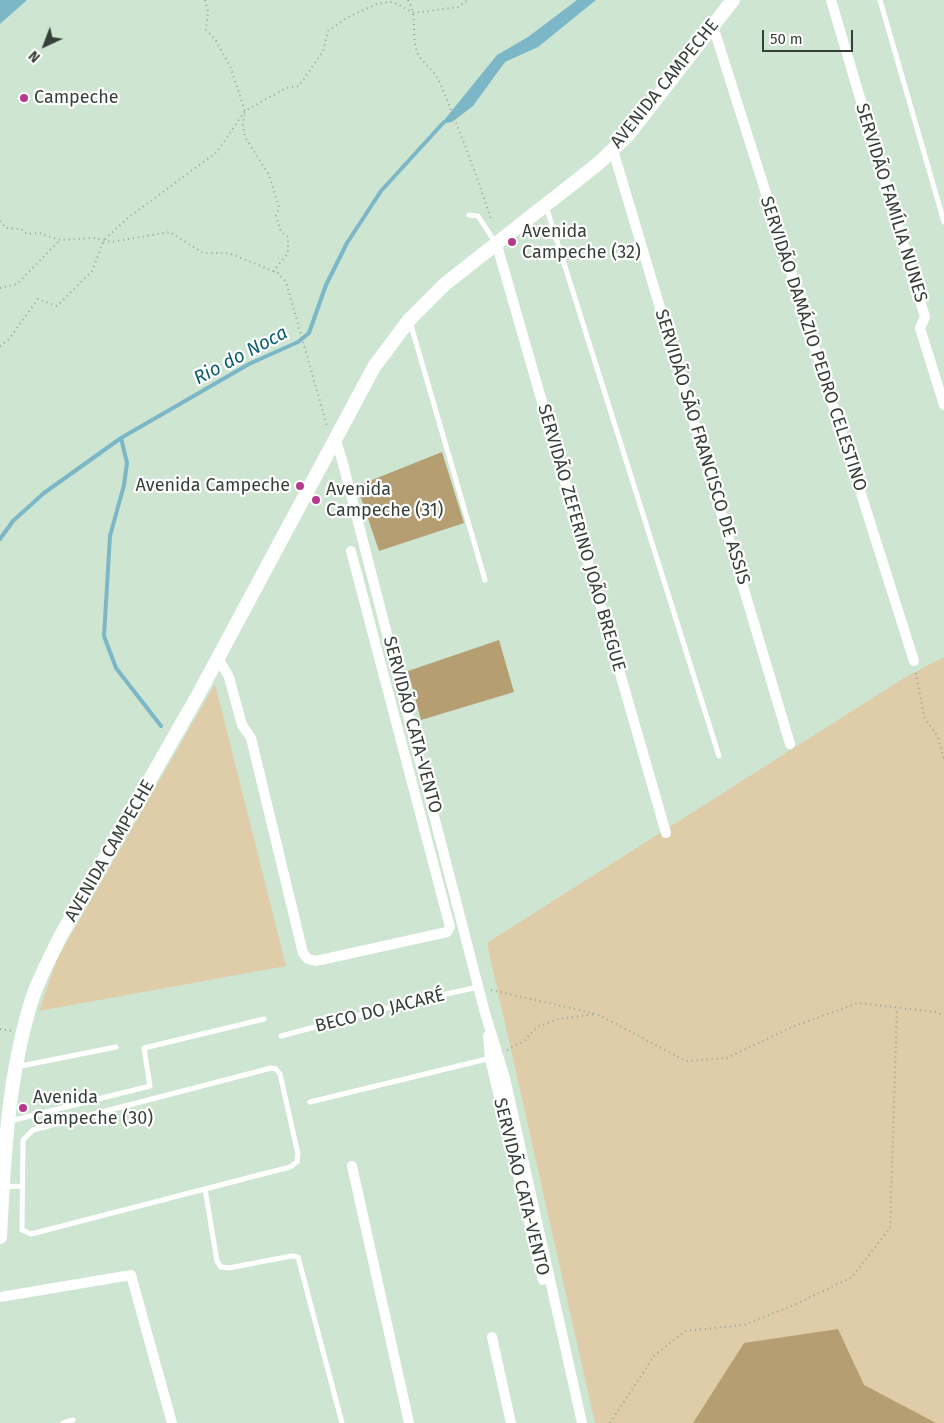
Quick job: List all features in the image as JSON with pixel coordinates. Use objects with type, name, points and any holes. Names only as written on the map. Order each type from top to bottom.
[{"type":"main road","name":"AVENIDA CAMPECHE","points":[[0,1237],[1,1194],[7,1122],[16,1067],[34,994],[51,955],[218,658],[374,367],[409,320],[445,284],[613,150],[644,116],[733,0]]},
{"type":"street","name":"SERVIDÃO FAMÍLIA NUNES","points":[[831,0],[925,317],[920,328],[944,405]]},
{"type":"street","name":"SERVIDÃO DAMÁZIO PEDRO CELESTINO","points":[[713,26],[914,661]]},
{"type":"street","name":"SERVIDÃO SÃO FRANCISCO DE ASSIS","points":[[613,150],[790,744]]},
{"type":"street","name":"SERVIDÃO ZEFERINO JOÃO BREGUE","points":[[497,241],[666,833]]},
{"type":"street","name":"SERVIDÃO CATA-VENTO","points":[[335,438],[432,801],[479,987],[552,1314],[568,1358],[582,1423]]},
{"type":"street","points":[[218,658],[229,677],[242,725],[251,738],[303,953],[308,959],[316,961],[447,932],[450,927],[351,551]]},
{"type":"street","points":[[418,804],[432,801]]},
{"type":"street","points":[[352,1166],[410,1423]]},
{"type":"street","points":[[0,1297],[132,1275],[172,1423]]},
{"type":"street","points":[[492,1337],[511,1423]]},
{"type":"lane","points":[[880,0],[944,222]]},
{"type":"lane","points":[[545,204],[720,756]]},
{"type":"lane","points":[[469,215],[478,216],[497,241]]},
{"type":"lane","points":[[409,320],[485,580]]},
{"type":"lane","name":"BECO DO JACARÉ","points":[[281,1036],[389,1007],[479,987]]},
{"type":"lane","points":[[7,1122],[150,1086],[144,1048],[264,1019]]},
{"type":"lane","points":[[16,1067],[116,1047]]},
{"type":"lane","points":[[310,1102],[495,1058]]},
{"type":"lane","points":[[271,1068],[276,1069],[280,1074],[298,1154],[297,1162],[290,1167],[32,1234],[22,1230],[20,1225],[21,1186],[23,1140],[26,1134],[33,1130],[271,1068]]},
{"type":"lane","points":[[1,1194],[21,1186]]},
{"type":"lane","points":[[205,1189],[216,1261],[221,1267],[229,1268],[291,1256],[298,1258],[342,1423]]},
{"type":"lane","points":[[63,1423],[73,1420]]},
{"type":"path","points":[[205,0],[208,11],[206,30],[215,39],[230,66],[245,111],[243,125],[245,137],[269,175],[279,207],[276,216],[281,232],[288,237],[288,253],[273,272]]},
{"type":"path","points":[[408,0],[414,13],[419,55],[434,71],[462,135],[497,241]]},
{"type":"path","points":[[0,346],[9,339],[38,299],[58,306],[92,271],[104,240],[129,218],[217,152],[245,111],[286,88],[299,86],[323,51],[328,31],[348,17],[379,3],[393,2],[414,13],[458,7],[468,0]]},
{"type":"path","points":[[0,221],[6,228],[21,229],[26,234],[39,233],[60,240],[94,238],[111,242],[170,232],[203,253],[229,253],[273,272],[286,282],[309,357],[327,426],[335,438]]},
{"type":"path","points":[[0,288],[17,284],[60,240]]},
{"type":"path","points":[[914,661],[924,717],[938,737],[944,760]]},
{"type":"path","points":[[479,987],[597,1014],[686,1061],[728,1058],[792,1027],[858,1003],[936,1012],[944,1016]]},
{"type":"path","points":[[610,1423],[654,1356],[685,1331],[744,1325],[794,1305],[852,1278],[890,1228],[897,1008]]},
{"type":"path","points":[[495,1058],[524,1040],[537,1026],[558,1019],[597,1014]]},
{"type":"shaded area","points":[[442,452],[464,523],[379,551],[357,486]]},
{"type":"shaded area","points":[[499,640],[514,692],[421,720],[408,671]]},
{"type":"shaded area","points":[[944,657],[944,1423],[595,1423],[487,943],[904,678]]},
{"type":"shaded area","points":[[215,684],[286,966],[39,1011],[57,959]]},
{"type":"shaded area","points":[[838,1329],[864,1385],[936,1423],[693,1423],[744,1343]]},
{"type":"water","points":[[0,0],[27,0],[0,24]]},
{"type":"water","points":[[577,0],[596,0],[538,47],[505,62],[473,106],[452,122],[441,124],[497,55],[528,37]]},
{"type":"waterway","name":"Rio do Noca","points":[[0,539],[13,521],[44,493],[121,438],[249,364],[298,342],[309,333],[326,285],[347,243],[381,191],[444,122]]},
{"type":"waterway","points":[[121,438],[127,463],[124,485],[110,536],[104,636],[116,668],[161,726]]},
{"type":"place","name":"Campeche","points":[[24,98]]},
{"type":"place","name":"Avenida Campeche (32)","points":[[512,242]]},
{"type":"place","name":"Avenida Campeche","points":[[300,486]]},
{"type":"place","name":"Avenida Campeche (31)","points":[[316,500]]},
{"type":"place","name":"Avenida Campeche (30)","points":[[23,1108]]}]
